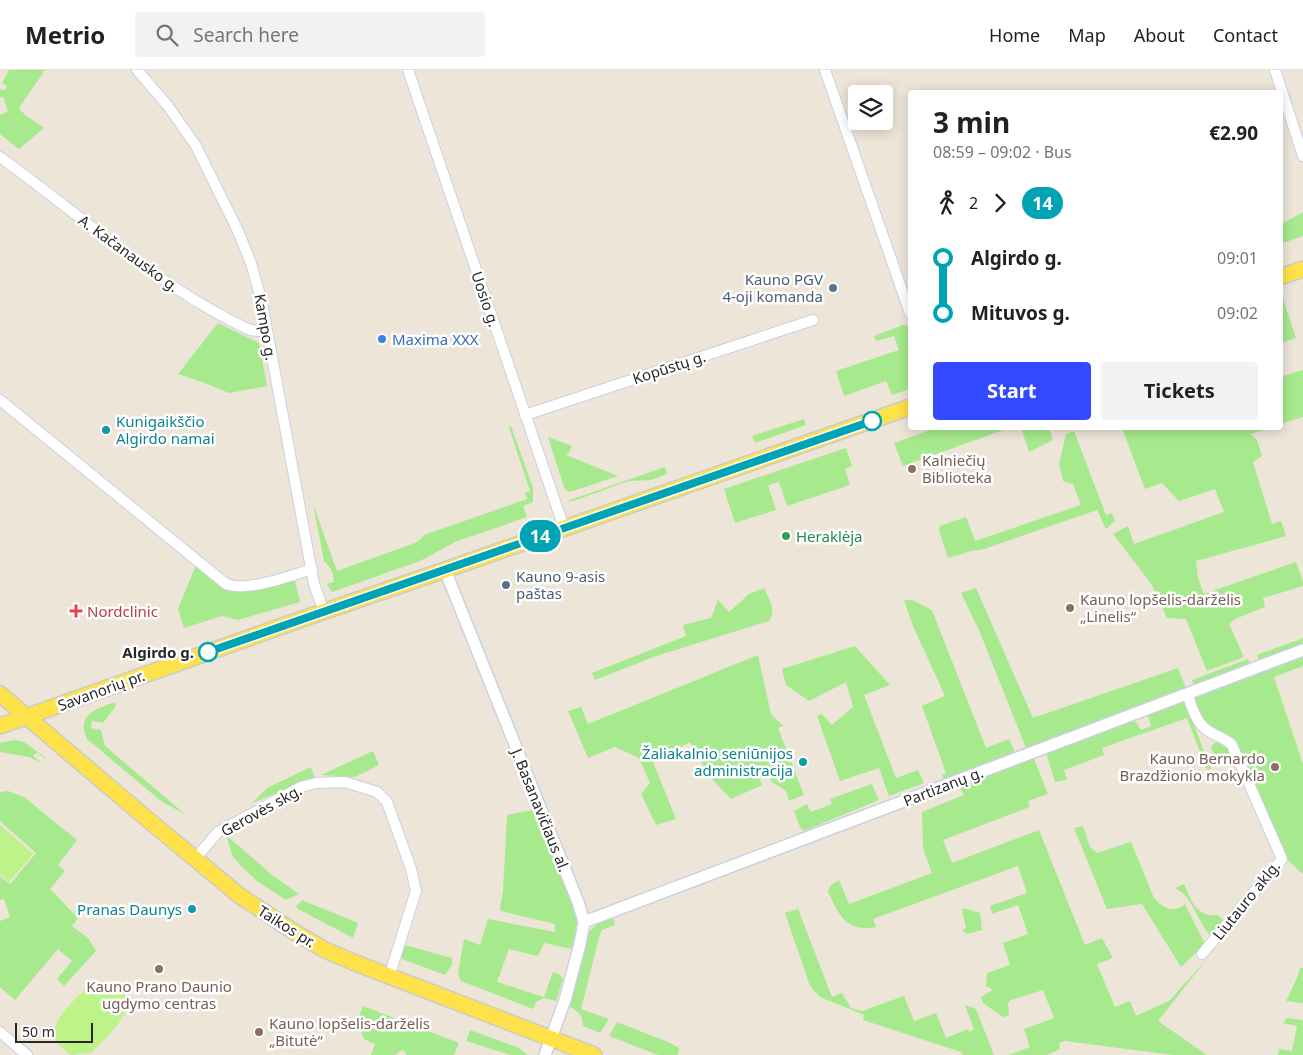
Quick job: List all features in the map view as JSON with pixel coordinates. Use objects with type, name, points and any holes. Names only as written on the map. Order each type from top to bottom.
[{"type":"main road","points":[[1283,276],[1303,269]]},
{"type":"main road","name":"Savanorių pr.","points":[[0,726],[908,408]]},
{"type":"main road","name":"Taikos pr.","points":[[0,694],[240,896],[296,933],[325,950],[389,977],[594,1055]]},
{"type":"street","name":"Kampo g.","points":[[137,70],[184,126],[238,230],[251,262],[258,285],[314,584],[324,612]]},
{"type":"street","name":"Uosio g.","points":[[408,70],[564,528]]},
{"type":"street","points":[[826,70],[908,307]]},
{"type":"street","points":[[1275,70],[1282,90]]},
{"type":"street","points":[[1283,95],[1303,156]]},
{"type":"street","name":"A. Kačanausko g.","points":[[0,157],[195,302],[250,330],[258,332],[266,330]]},
{"type":"street","name":"Kopūstų g.","points":[[525,415],[812,320]]},
{"type":"street","points":[[0,400],[226,584],[235,587],[247,587],[312,569]]},
{"type":"street","name":"J. Basanavičiaus al.","points":[[445,570],[575,893],[584,922],[572,976],[545,1055]]},
{"type":"street","name":"Partizanų g.","points":[[584,922],[1303,650]]},
{"type":"street","name":"Liutauro aklg.","points":[[1187,694],[1198,723],[1211,733],[1228,740],[1232,745],[1282,859],[1202,954]]},
{"type":"street","name":"Gerovės skg.","points":[[195,859],[218,832],[301,787],[316,783],[345,782],[377,792],[387,802],[411,869],[416,890],[389,977]]},
{"type":"street","points":[[0,1032],[27,1055]]},
{"type":"green space","points":[[9,70],[45,70],[19,108],[25,115],[44,128],[19,149],[0,134],[0,115],[8,111],[3,97],[0,97],[0,89],[5,90],[7,86],[2,83]]},
{"type":"green space","points":[[1303,212],[1303,236],[1283,243],[1283,223]]},
{"type":"green space","points":[[1283,299],[1296,338],[1283,342]]},
{"type":"green space","points":[[218,323],[259,343],[267,386],[229,393],[178,374]]},
{"type":"green space","points":[[907,325],[908,390],[892,395],[886,381],[844,396],[836,371],[899,350],[894,336],[876,341],[874,336]]},
{"type":"green space","points":[[1303,370],[1303,417],[1283,423],[1283,376]]},
{"type":"green space","points":[[804,419],[806,425],[755,443],[752,436]]},
{"type":"green space","points":[[511,426],[533,488],[533,502],[523,506],[527,517],[455,542],[420,561],[332,592],[327,584],[334,582],[333,575],[324,561],[313,504],[337,571],[415,543],[424,535],[527,499],[525,493],[530,491],[509,427]]},
{"type":"green space","points":[[930,430],[1003,430],[903,466],[894,443]]},
{"type":"green space","points":[[1022,430],[1050,430],[1053,440],[1029,452]]},
{"type":"green space","points":[[1123,430],[1264,430],[1251,434],[1257,440],[1262,456],[1253,462],[1272,524],[1281,521],[1286,536],[1196,561],[1198,578],[1204,594],[1296,562],[1303,586],[1263,598],[1265,607],[1235,619],[1229,624],[1244,657],[1207,671],[1186,619],[1167,618],[1152,585],[1113,534],[1128,526],[1134,544],[1224,512],[1215,489],[1179,501],[1162,483],[1145,489]]},
{"type":"green space","points":[[1074,431],[1106,515],[1112,513],[1115,521],[1106,529],[1097,510],[984,549],[948,558],[939,530],[940,526],[966,517],[975,541],[1081,505],[1073,484],[1063,481],[1059,464],[1066,434]]},
{"type":"green space","points":[[548,437],[572,446],[566,455],[618,476],[570,492],[565,490]]},
{"type":"green space","points":[[846,448],[852,466],[845,469],[850,485],[787,506],[779,482],[768,485],[776,510],[735,523],[724,489]]},
{"type":"green space","points":[[665,467],[667,474],[651,480],[629,481],[573,501],[567,501]]},
{"type":"green space","points":[[196,565],[229,590],[238,592],[295,581],[300,602],[238,620],[222,616],[184,628],[178,609]]},
{"type":"green space","points":[[764,588],[772,608],[769,621],[656,656],[595,680],[592,673],[686,636],[683,625],[711,618],[718,600],[729,612],[749,594]]},
{"type":"green space","points":[[976,588],[1033,718],[1178,668],[1186,688],[1026,748],[979,630],[961,593]]},
{"type":"green space","points":[[904,600],[912,600],[932,610],[986,748],[1009,739],[1014,750],[1013,753],[944,779],[942,775],[946,773],[922,706],[945,696],[913,626]]},
{"type":"green space","points":[[1303,638],[1303,644],[1259,661],[1257,655]]},
{"type":"green space","points":[[855,646],[890,685],[864,695],[896,778],[918,770],[924,783],[889,796],[879,768],[840,781],[817,716],[822,714],[832,725],[853,707],[846,682],[809,701],[786,685],[782,669]]},
{"type":"green space","points":[[758,655],[771,714],[783,726],[778,728],[804,795],[789,801],[786,791],[772,782],[767,769],[757,773],[762,785],[731,799],[710,777],[690,742],[653,762],[676,819],[656,825],[641,794],[650,783],[639,758],[615,747],[588,758],[568,711],[581,707],[588,724]]},
{"type":"green space","name":"Kauno Bernardo Brazdžionio mokykla","points":[[1303,656],[1303,666],[1274,677],[1303,764],[1303,874],[1286,859],[1235,739],[1204,725],[1193,702],[1197,694]]},
{"type":"green space","points":[[1248,659],[1250,664],[1194,685],[1192,680]]},
{"type":"green space","points":[[115,702],[116,706],[103,723],[92,721],[91,728],[101,730],[105,746],[186,815],[161,801],[87,739],[84,731],[86,718],[95,710]]},
{"type":"green space","points":[[1180,702],[1186,704],[1211,769],[1207,770],[1187,718],[1102,748],[1104,755],[1064,770],[1067,780],[1055,782],[1047,751],[1130,722],[1136,722],[1141,730],[1151,726],[1148,716],[1150,713]]},
{"type":"green space","points":[[15,740],[24,742],[46,758],[37,752],[33,756],[42,763],[29,757],[0,752],[0,743]]},
{"type":"green space","points":[[1216,742],[1226,745],[1235,759],[1217,766],[1211,746]]},
{"type":"green space","points":[[373,751],[379,765],[355,777],[321,775]]},
{"type":"green space","points":[[1031,757],[1034,759],[1048,794],[1028,801],[1030,807],[943,840],[952,863],[1039,830],[1085,945],[1102,938],[1113,958],[1097,964],[1115,1007],[1130,1001],[1136,1016],[1169,1001],[1207,959],[1158,1021],[1207,1055],[1173,1055],[1065,1041],[1059,1043],[1060,1049],[1047,1055],[1009,1055],[1030,1047],[1024,1029],[1054,1018],[1043,990],[1011,1000],[1008,1003],[1009,1015],[1003,1017],[983,1003],[981,997],[993,990],[986,986],[987,973],[1010,965],[1003,943],[1028,934],[1018,905],[992,914],[990,906],[1027,893],[1018,866],[873,919],[876,927],[857,927],[844,920],[840,914],[828,891],[831,885],[839,880],[849,904],[932,873],[923,848],[922,812],[964,795],[959,786]]},
{"type":"green space","points":[[311,767],[315,778],[252,803],[267,788]]},
{"type":"green space","points":[[872,784],[879,800],[804,831],[800,827],[794,811],[807,804],[811,812],[832,804],[830,799]]},
{"type":"green space","points":[[8,791],[24,797],[77,840],[58,865],[65,871],[50,889],[78,918],[72,926],[88,938],[96,951],[64,986],[57,979],[72,961],[58,949],[15,1000],[0,987],[0,921],[10,917],[4,899],[0,900],[0,876],[10,884],[36,853],[0,821],[0,792]]},
{"type":"green space","points":[[533,810],[572,904],[577,924],[572,949],[544,943],[538,956],[509,949],[497,982],[544,997],[553,972],[560,975],[563,979],[556,1001],[544,998],[536,1002],[533,1009],[461,981],[458,975],[464,939],[480,945],[488,919],[555,932],[555,924],[501,911],[500,909],[503,891],[507,815]]},
{"type":"green space","points":[[0,825],[33,854],[9,882],[0,874]]},
{"type":"green space","points":[[1083,826],[1090,847],[1097,853],[1131,842],[1154,898],[1161,905],[1173,909],[1177,909],[1185,904],[1205,944],[1181,967],[1142,904],[1107,909],[1074,828]]},
{"type":"green space","points":[[226,835],[272,875],[299,894],[286,900],[257,881],[233,857]]},
{"type":"green space","points":[[1184,884],[1192,902],[1199,911],[1210,915],[1218,915],[1225,922],[1212,937],[1187,897],[1175,888]]},
{"type":"green space","points":[[302,900],[358,923],[353,938],[296,907]]},
{"type":"green space","points":[[964,908],[980,913],[982,930],[967,934],[962,930],[966,928],[962,910]]},
{"type":"green space","points":[[798,909],[832,997],[842,993],[851,1008],[862,1011],[904,996],[914,1021],[936,1013],[946,1038],[968,1029],[969,1032],[974,1029],[965,1005],[976,1009],[994,1055],[963,1055],[961,1052],[863,1020],[864,1015],[820,997],[810,986],[785,913]]},
{"type":"green space","points":[[613,917],[615,925],[602,930],[600,934],[581,1009],[609,1019],[600,1033],[583,1026],[581,1015],[570,1006],[589,932],[598,923]]},
{"type":"green space","points":[[405,945],[452,958],[452,965],[445,975],[402,959],[401,951]]},
{"type":"green space","points":[[1300,968],[1303,968],[1303,1003],[1286,1001],[1298,976]]},
{"type":"green space","points":[[95,981],[103,981],[117,986],[123,992],[126,1008],[118,1025],[91,1053],[71,1055],[56,1041],[54,1034],[55,1026],[65,1011]]},
{"type":"green space","points":[[363,1006],[459,1043],[454,1055],[406,1055],[402,1050],[395,1055],[371,1055],[375,1044],[364,1039],[357,1022]]},
{"type":"green space","points":[[1287,1018],[1303,1020],[1303,1055],[1278,1055],[1279,1049],[1292,1051],[1297,1026],[1283,1023]]},
{"type":"green space","points":[[617,1022],[668,1042],[679,1048],[678,1055],[658,1055],[609,1036]]},
{"type":"green space","points":[[470,1030],[517,1047],[528,1055],[511,1055],[466,1041]]},
{"type":"bus line","name":"14","points":[[208,652],[680,486],[872,421]]},
{"type":"place","name":"Kauno PGV 4-oji komanda","points":[[833,288]]},
{"type":"place","name":"Maxima XXX","points":[[382,339]]},
{"type":"place","name":"Kunigaikščio Algirdo namai","points":[[106,430]]},
{"type":"place","name":"Kalniečių Biblioteka","points":[[912,469]]},
{"type":"place","name":"Heraklėja","points":[[786,536]]},
{"type":"place","name":"Kauno 9-asis paštas","points":[[506,585]]},
{"type":"place","name":"Kauno lopšelis-darželis „Linelis“","points":[[1070,608]]},
{"type":"place","name":"Nordclinic","points":[[76,611]]},
{"type":"place","name":"Algirdo g.","points":[[208,652]]},
{"type":"place","name":"Žaliakalnio seniūnijos administracija","points":[[803,762]]},
{"type":"place","name":"Kauno Bernardo Brazdžionio mokykla","points":[[1275,767]]},
{"type":"place","name":"Pranas Daunys","points":[[192,909]]},
{"type":"place","name":"Kauno Prano Daunio ugdymo centras","points":[[159,969]]},
{"type":"place","name":"Kauno lopšelis-darželis „Bitutė“","points":[[259,1032]]}]
